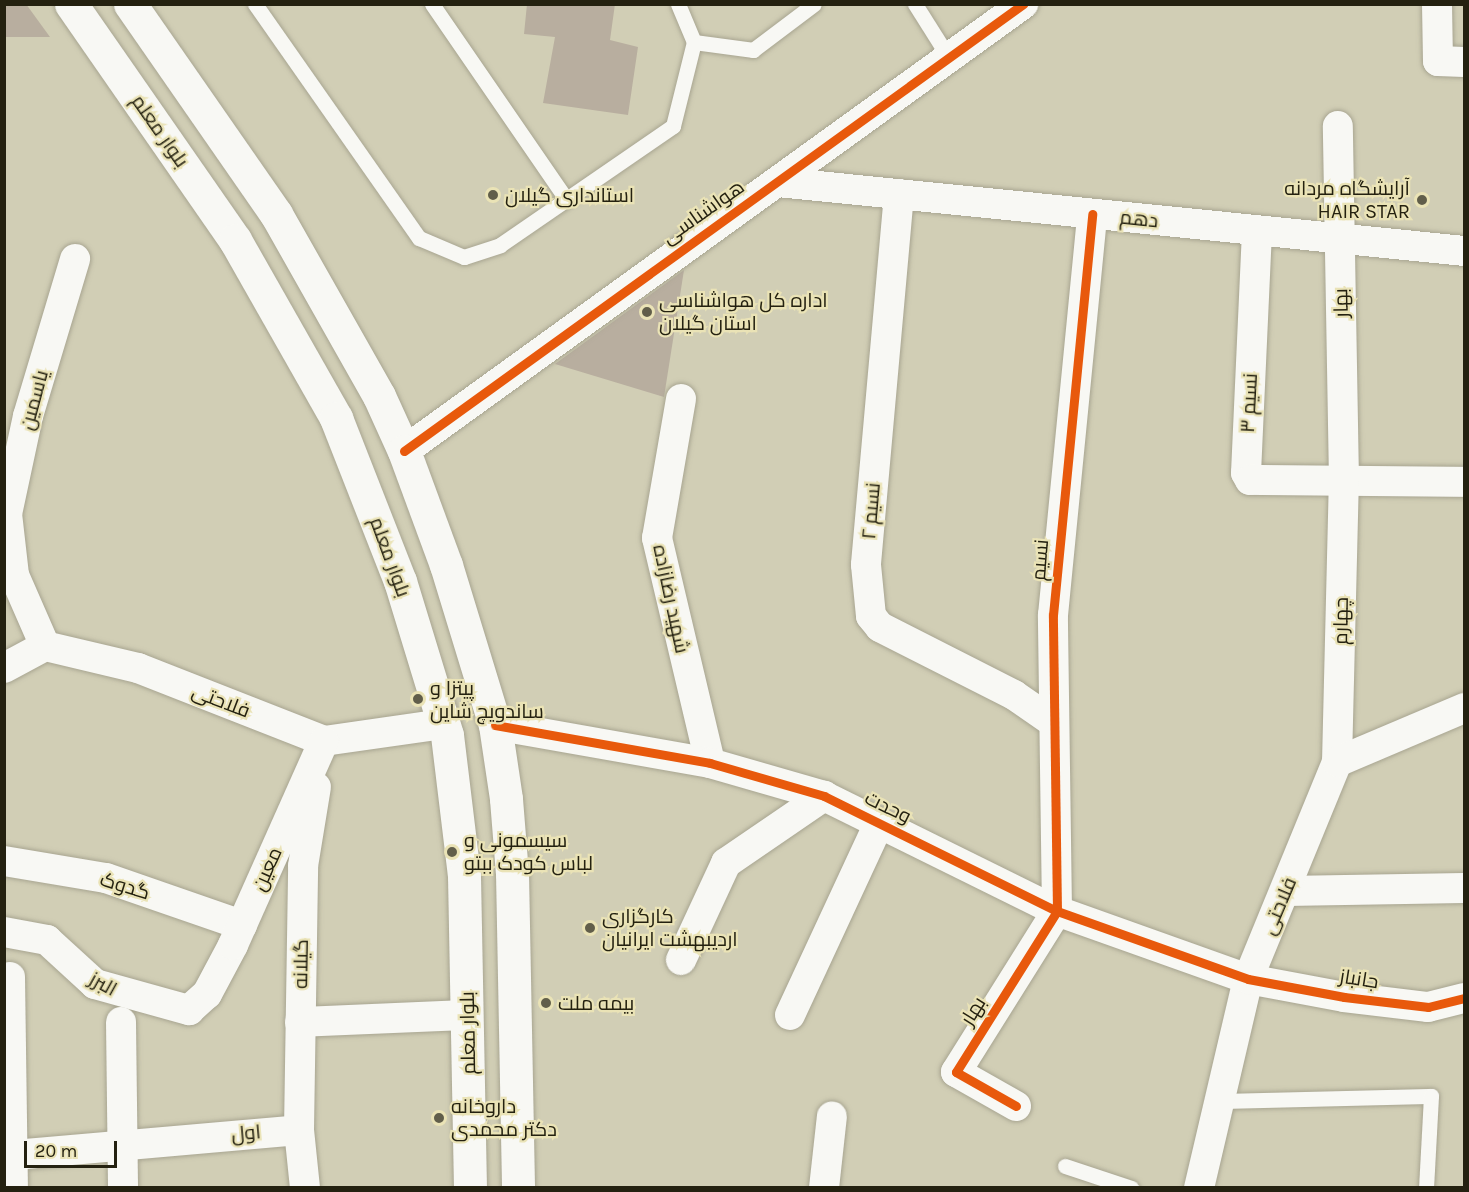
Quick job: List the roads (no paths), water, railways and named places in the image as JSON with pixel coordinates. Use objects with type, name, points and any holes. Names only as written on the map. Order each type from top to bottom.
[{"type":"main road","name":"بلوار معلم","points":[[70,4],[235,240],[336,417],[400,581],[444,724],[464,876],[470,1188]]},
{"type":"main road","points":[[130,4],[276,214],[379,396],[404,451],[446,565],[495,725],[512,873],[518,1188]]},
{"type":"main road","points":[[444,724],[495,725]]},
{"type":"street","name":"هواشناسی","points":[[404,451],[1023,4]]},
{"type":"street","points":[[1437,4],[1438,61],[1464,63]]},
{"type":"street","name":"بهار","points":[[1338,126],[1344,481]]},
{"type":"street","name":"دهم","points":[[778,182],[1464,251]]},
{"type":"street","name":"نسیم ٢","points":[[899,194],[866,565],[871,616],[880,627],[1014,695],[1053,722]]},
{"type":"street","name":"نسیم","points":[[1057,911],[1053,615],[1092,214]]},
{"type":"street","name":"نسیم ۳","points":[[1257,231],[1246,473],[1250,480],[1263,482],[1344,481]]},
{"type":"street","name":"یاسمین","points":[[45,646],[9,577],[7,514],[28,416],[75,259]]},
{"type":"street","name":"شهید رضازاده","points":[[681,399],[657,538],[659,559],[710,763]]},
{"type":"street","points":[[1344,481],[1464,482]]},
{"type":"street","name":"چهارم","points":[[1337,762],[1344,481]]},
{"type":"street","name":"فلاحتی","points":[[45,646],[138,668],[324,741],[444,724]]},
{"type":"street","points":[[4,668],[45,646]]},
{"type":"street","points":[[1337,762],[1464,708]]},
{"type":"street","name":"وحدت","points":[[495,725],[710,763],[824,796],[1057,911],[1248,979]]},
{"type":"street","name":"معین","points":[[207,994],[242,925],[324,741]]},
{"type":"street","name":"گیلانه","points":[[305,1188],[299,1130],[303,866],[324,741]]},
{"type":"street","name":"فلاحتی","points":[[1199,1188],[1248,979],[1286,891],[1318,801],[1337,762]]},
{"type":"street","points":[[681,960],[726,863],[824,796]]},
{"type":"street","points":[[790,1015],[879,823]]},
{"type":"street","name":"گدوک","points":[[4,861],[106,878],[242,925]]},
{"type":"street","points":[[1286,891],[1464,888]]},
{"type":"street","name":"بهار","points":[[1016,1106],[956,1072],[1057,911]]},
{"type":"street","name":"البرز","points":[[4,932],[47,940],[95,984],[124,995],[189,1010],[207,994]]},
{"type":"street","points":[[10,977],[13,1188]]},
{"type":"street","name":"جانباز","points":[[1248,979],[1344,997],[1428,1006],[1464,998]]},
{"type":"street","points":[[300,1022],[468,1015]]},
{"type":"street","points":[[121,1022],[123,1188]]},
{"type":"street","points":[[824,1188],[832,1116]]},
{"type":"street","name":"اول","points":[[14,1155],[299,1130]]},
{"type":"lane","points":[[255,4],[419,238],[464,257],[500,245],[673,126],[694,42],[678,4]]},
{"type":"lane","points":[[432,4],[566,200]]},
{"type":"lane","points":[[694,42],[753,50],[814,4]]},
{"type":"lane","points":[[915,4],[949,58]]},
{"type":"lane","points":[[1219,1101],[1431,1096],[1425,1188]]},
{"type":"lane","points":[[1065,1166],[1131,1188]]},
{"type":"place","name":"استانداری گیلان","points":[[493,195]]},
{"type":"place","name":"آرایشگاه مردانه HAIR STAR","points":[[1422,200]]},
{"type":"place","name":"اداره کل هواشناسی استان گیلان","points":[[647,312]]},
{"type":"place","name":"پیتزا و ساندویچ شاین","points":[[418,699]]},
{"type":"place","name":"سیسمونی و لباس کودک ببتو","points":[[452,852]]},
{"type":"place","name":"کارگزاری اردیبهشت ایرانیان","points":[[590,928]]},
{"type":"place","name":"بیمه ملت","points":[[546,1003]]},
{"type":"place","name":"داروخانه دکتر محمدی","points":[[439,1118]]}]
